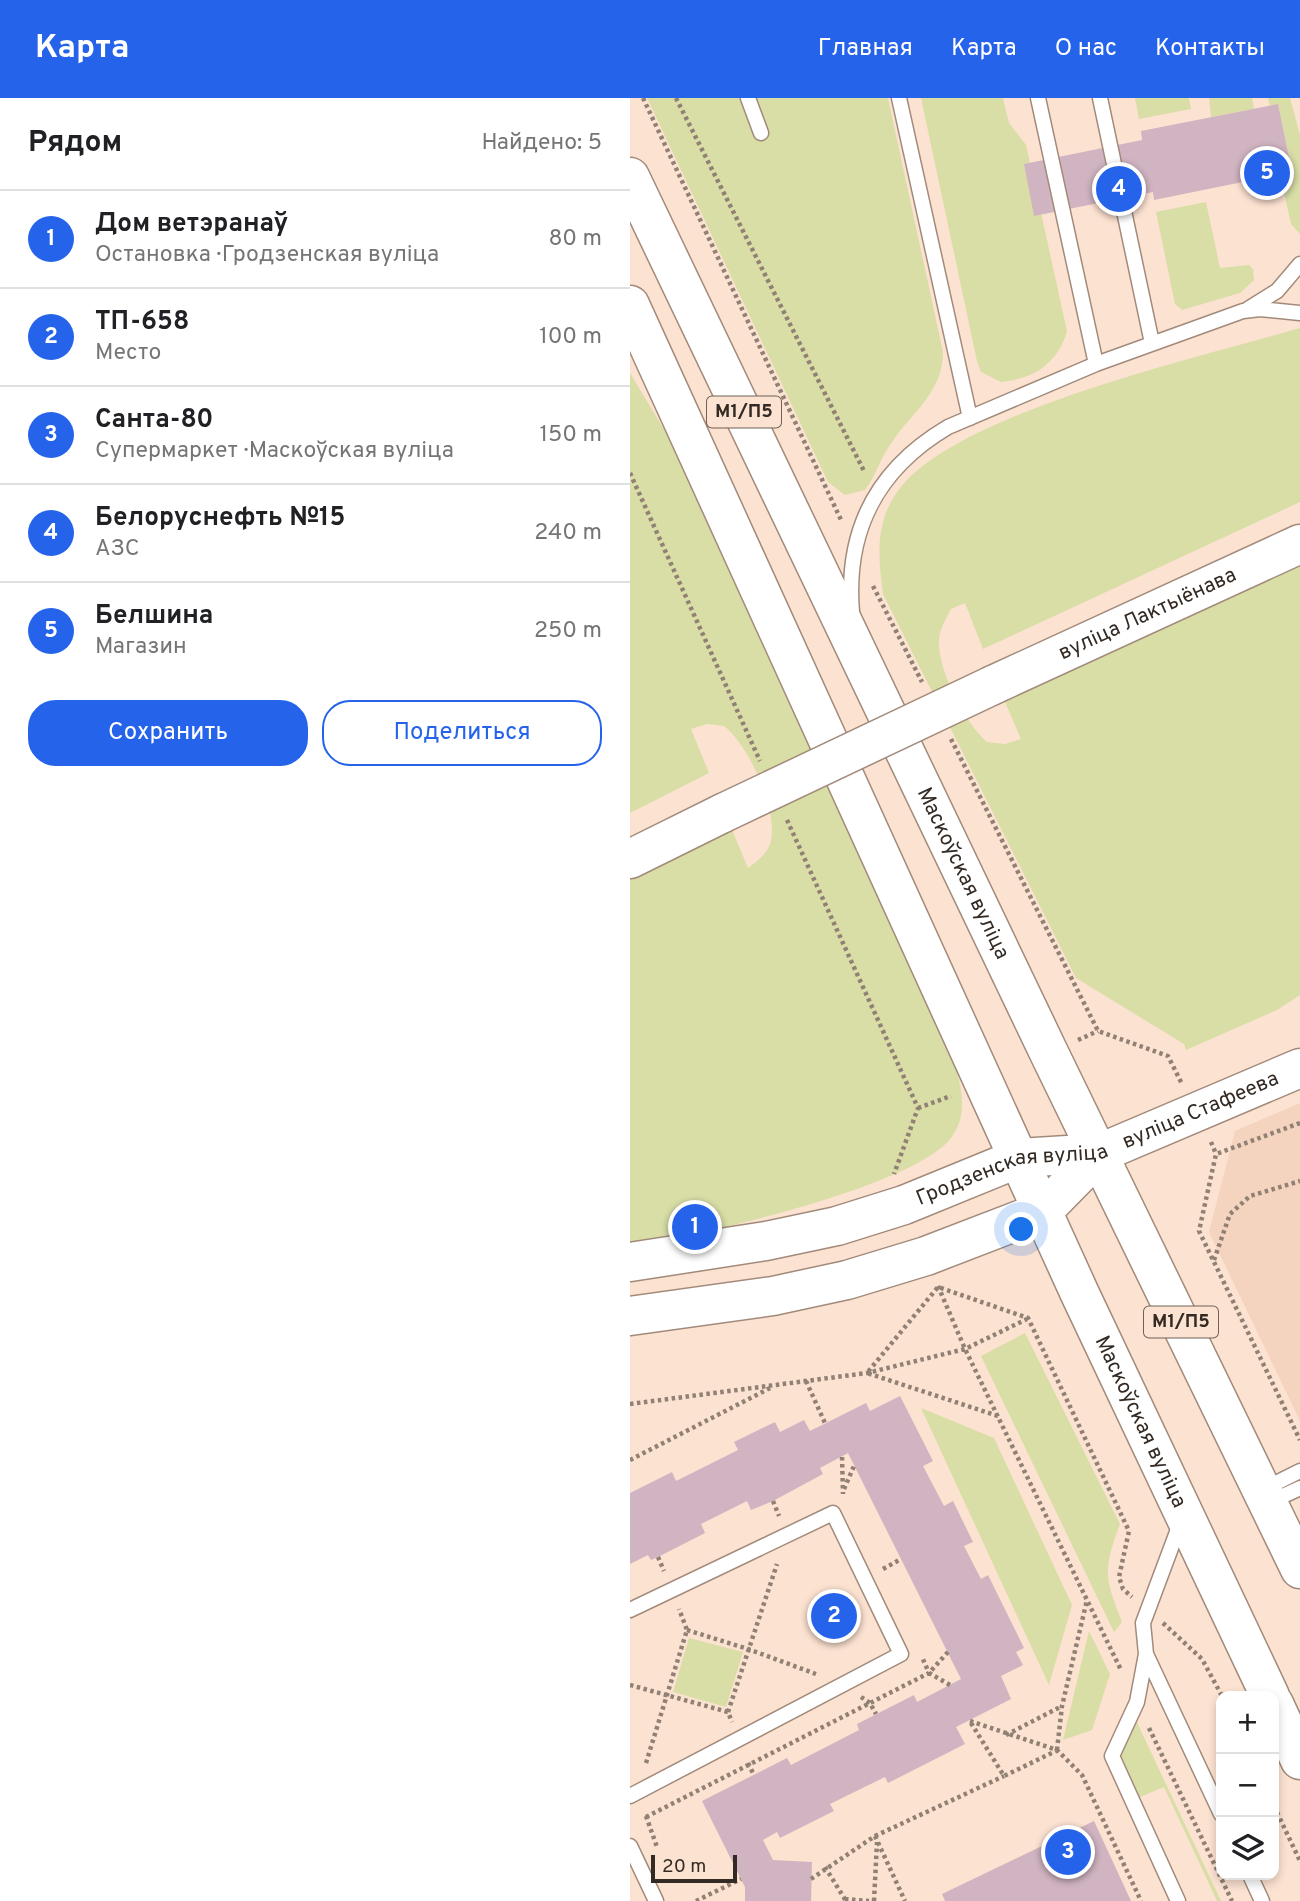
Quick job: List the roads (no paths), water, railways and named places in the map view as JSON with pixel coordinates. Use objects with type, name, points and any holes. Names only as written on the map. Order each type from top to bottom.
[{"type":"main road","name":"Маскоўская вуліца","points":[[630,177],[858,648],[1044,1042],[1277,1494],[1300,1569]]},
{"type":"main road","name":"Маскоўская вуліца","points":[[630,305],[1019,1158],[1268,1691]]},
{"type":"main road","name":"вуліца Лактыёнава","points":[[630,859],[993,685],[1300,544]]},
{"type":"main road","name":"вуліца Стафеева","points":[[1100,1153],[1293,1066]]},
{"type":"main road","name":"Гродзенская вуліца","points":[[630,1262],[753,1244],[837,1226],[904,1205],[1019,1158],[1100,1153]]},
{"type":"main road","name":"Гродзенская вуліца","points":[[630,1317],[773,1296],[847,1280],[932,1271],[1044,1211],[1100,1153]]},
{"type":"main road","points":[[1279,1715],[1300,1760]]},
{"type":"lane","points":[[747,98],[761,133]]},
{"type":"lane","points":[[899,98],[970,418]]},
{"type":"lane","points":[[1038,98],[1096,364]]},
{"type":"lane","points":[[1100,98],[1152,343]]},
{"type":"lane","points":[[1243,312],[1277,291],[1300,264]]},
{"type":"lane","points":[[858,648],[851,599],[854,548],[878,490],[904,457],[926,440],[970,418],[1096,364],[1243,312],[1261,309],[1300,313]]},
{"type":"lane","points":[[1277,1494],[1300,1471]]},
{"type":"lane","points":[[630,1611],[833,1513],[901,1654],[634,1793]]},
{"type":"lane","points":[[1178,1901],[1112,1756],[1136,1702],[1146,1654],[1143,1623],[1184,1514]]},
{"type":"lane","points":[[1146,1654],[1216,1803]]},
{"type":"lane","points":[[630,1846],[656,1901]]},
{"type":"lane","points":[[1252,1880],[1262,1901]]},
{"type":"place","name":"Белшина","points":[[1267,173]]},
{"type":"place","name":"Белоруснефть №15","points":[[1119,189]]},
{"type":"place","name":"Дом ветэранаў","points":[[695,1227]]},
{"type":"place","name":"ТП-658","points":[[834,1616]]},
{"type":"place","name":"Санта-80","points":[[1068,1852]]}]
